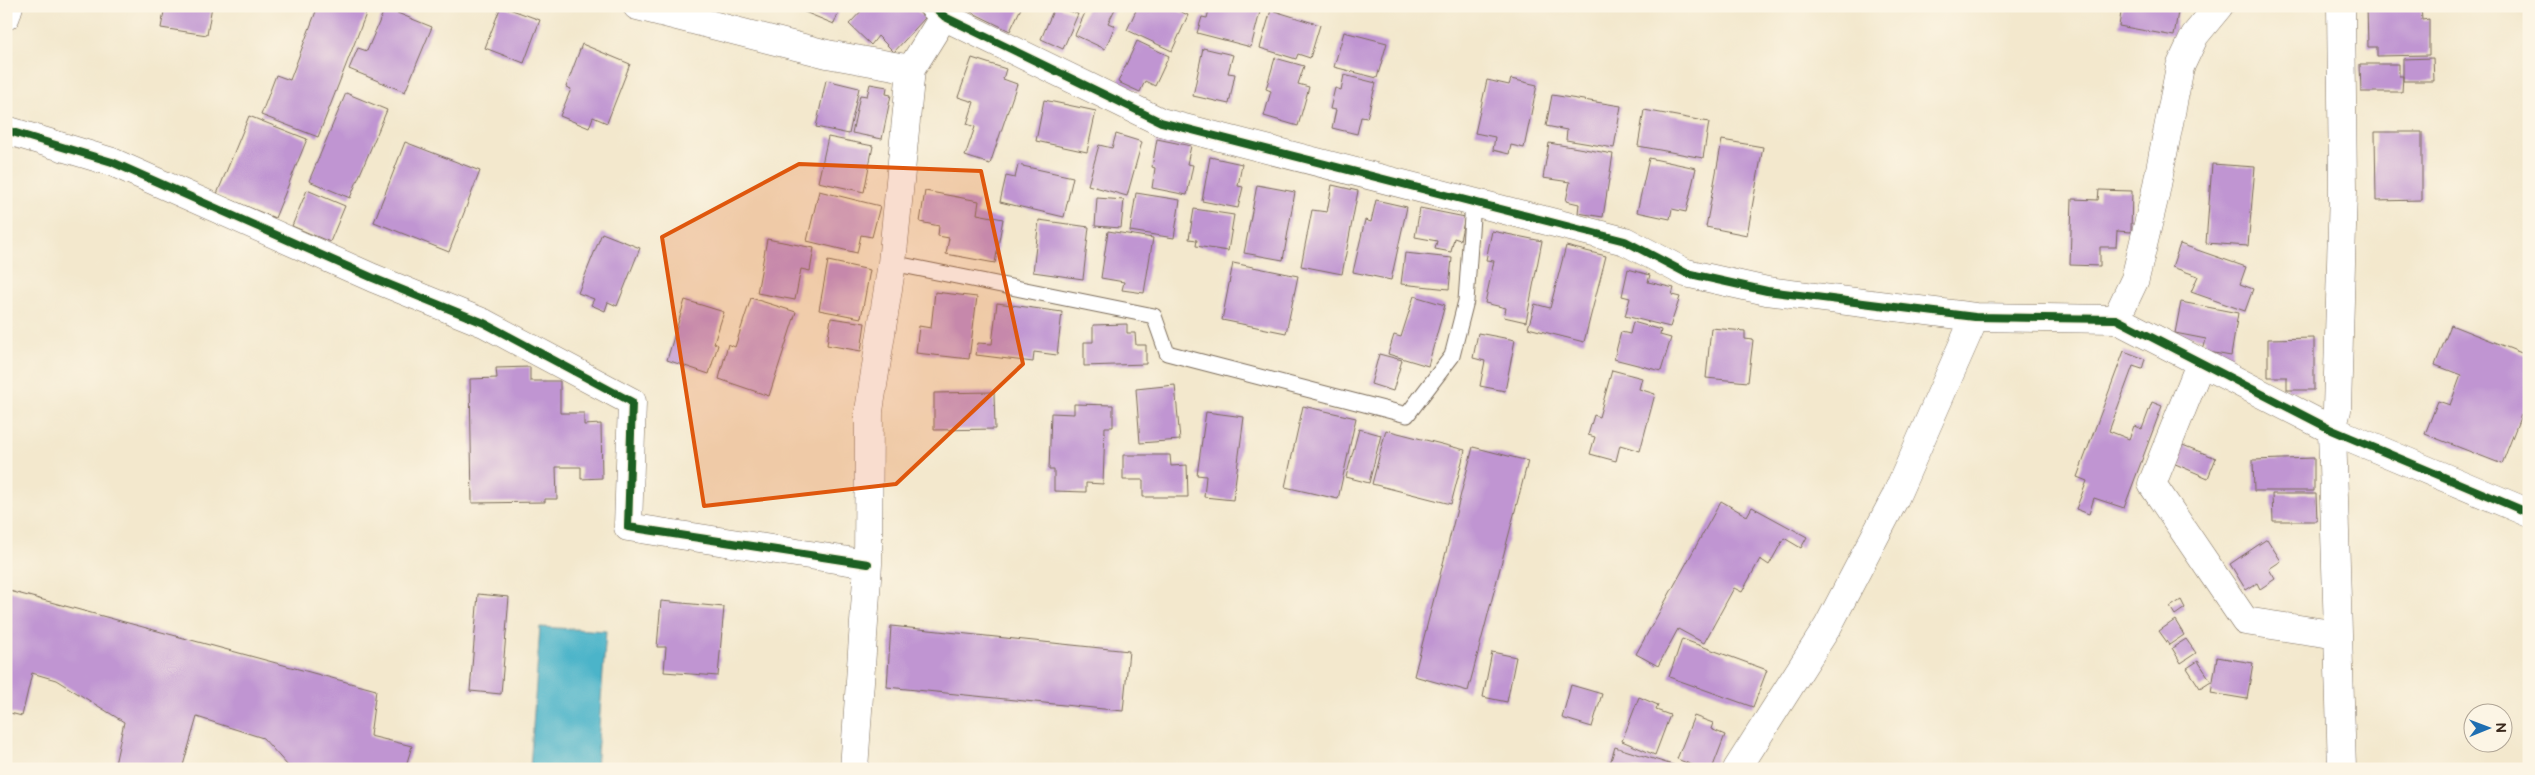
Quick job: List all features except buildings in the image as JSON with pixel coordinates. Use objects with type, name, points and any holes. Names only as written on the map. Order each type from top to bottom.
[{"type":"street","points":[[6,16],[9,6]]},
{"type":"street","points":[[637,6],[826,54],[911,69]]},
{"type":"street","points":[[2116,319],[2135,279],[2155,195],[2180,67],[2195,35],[2219,6]]},
{"type":"street","points":[[2341,6],[2343,190],[2337,410],[2332,430],[2342,769]]},
{"type":"street","points":[[854,769],[868,564],[869,411],[892,263],[911,69],[943,10],[1161,122],[1625,241],[1686,273],[1767,291],[1975,317],[2116,319],[2200,364],[2332,430],[2529,513]]},
{"type":"street","points":[[6,130],[112,162],[373,278],[484,323],[632,402],[628,527],[868,564]]},
{"type":"street","points":[[1737,769],[1837,609],[1896,498],[1975,317]]},
{"type":"street","points":[[2200,364],[2152,484],[2245,621],[2338,636]]},
{"type":"lane","points":[[892,263],[1154,316],[1167,353],[1407,415],[1452,356],[1466,301],[1473,202]]},
{"type":"highlighted area","points":[[799,164],[981,171],[1023,364],[896,484],[704,506],[662,237]]},
{"type":"water","points":[[540,627],[606,631],[596,769],[530,769]]},
{"type":"cycle path","points":[[933,6],[945,17],[1161,122],[1625,241],[1686,273],[1767,291],[1975,317],[2116,319],[2332,430],[2529,513]]},
{"type":"cycle path","points":[[6,130],[112,162],[373,278],[484,323],[632,402],[628,527],[868,564]]}]
